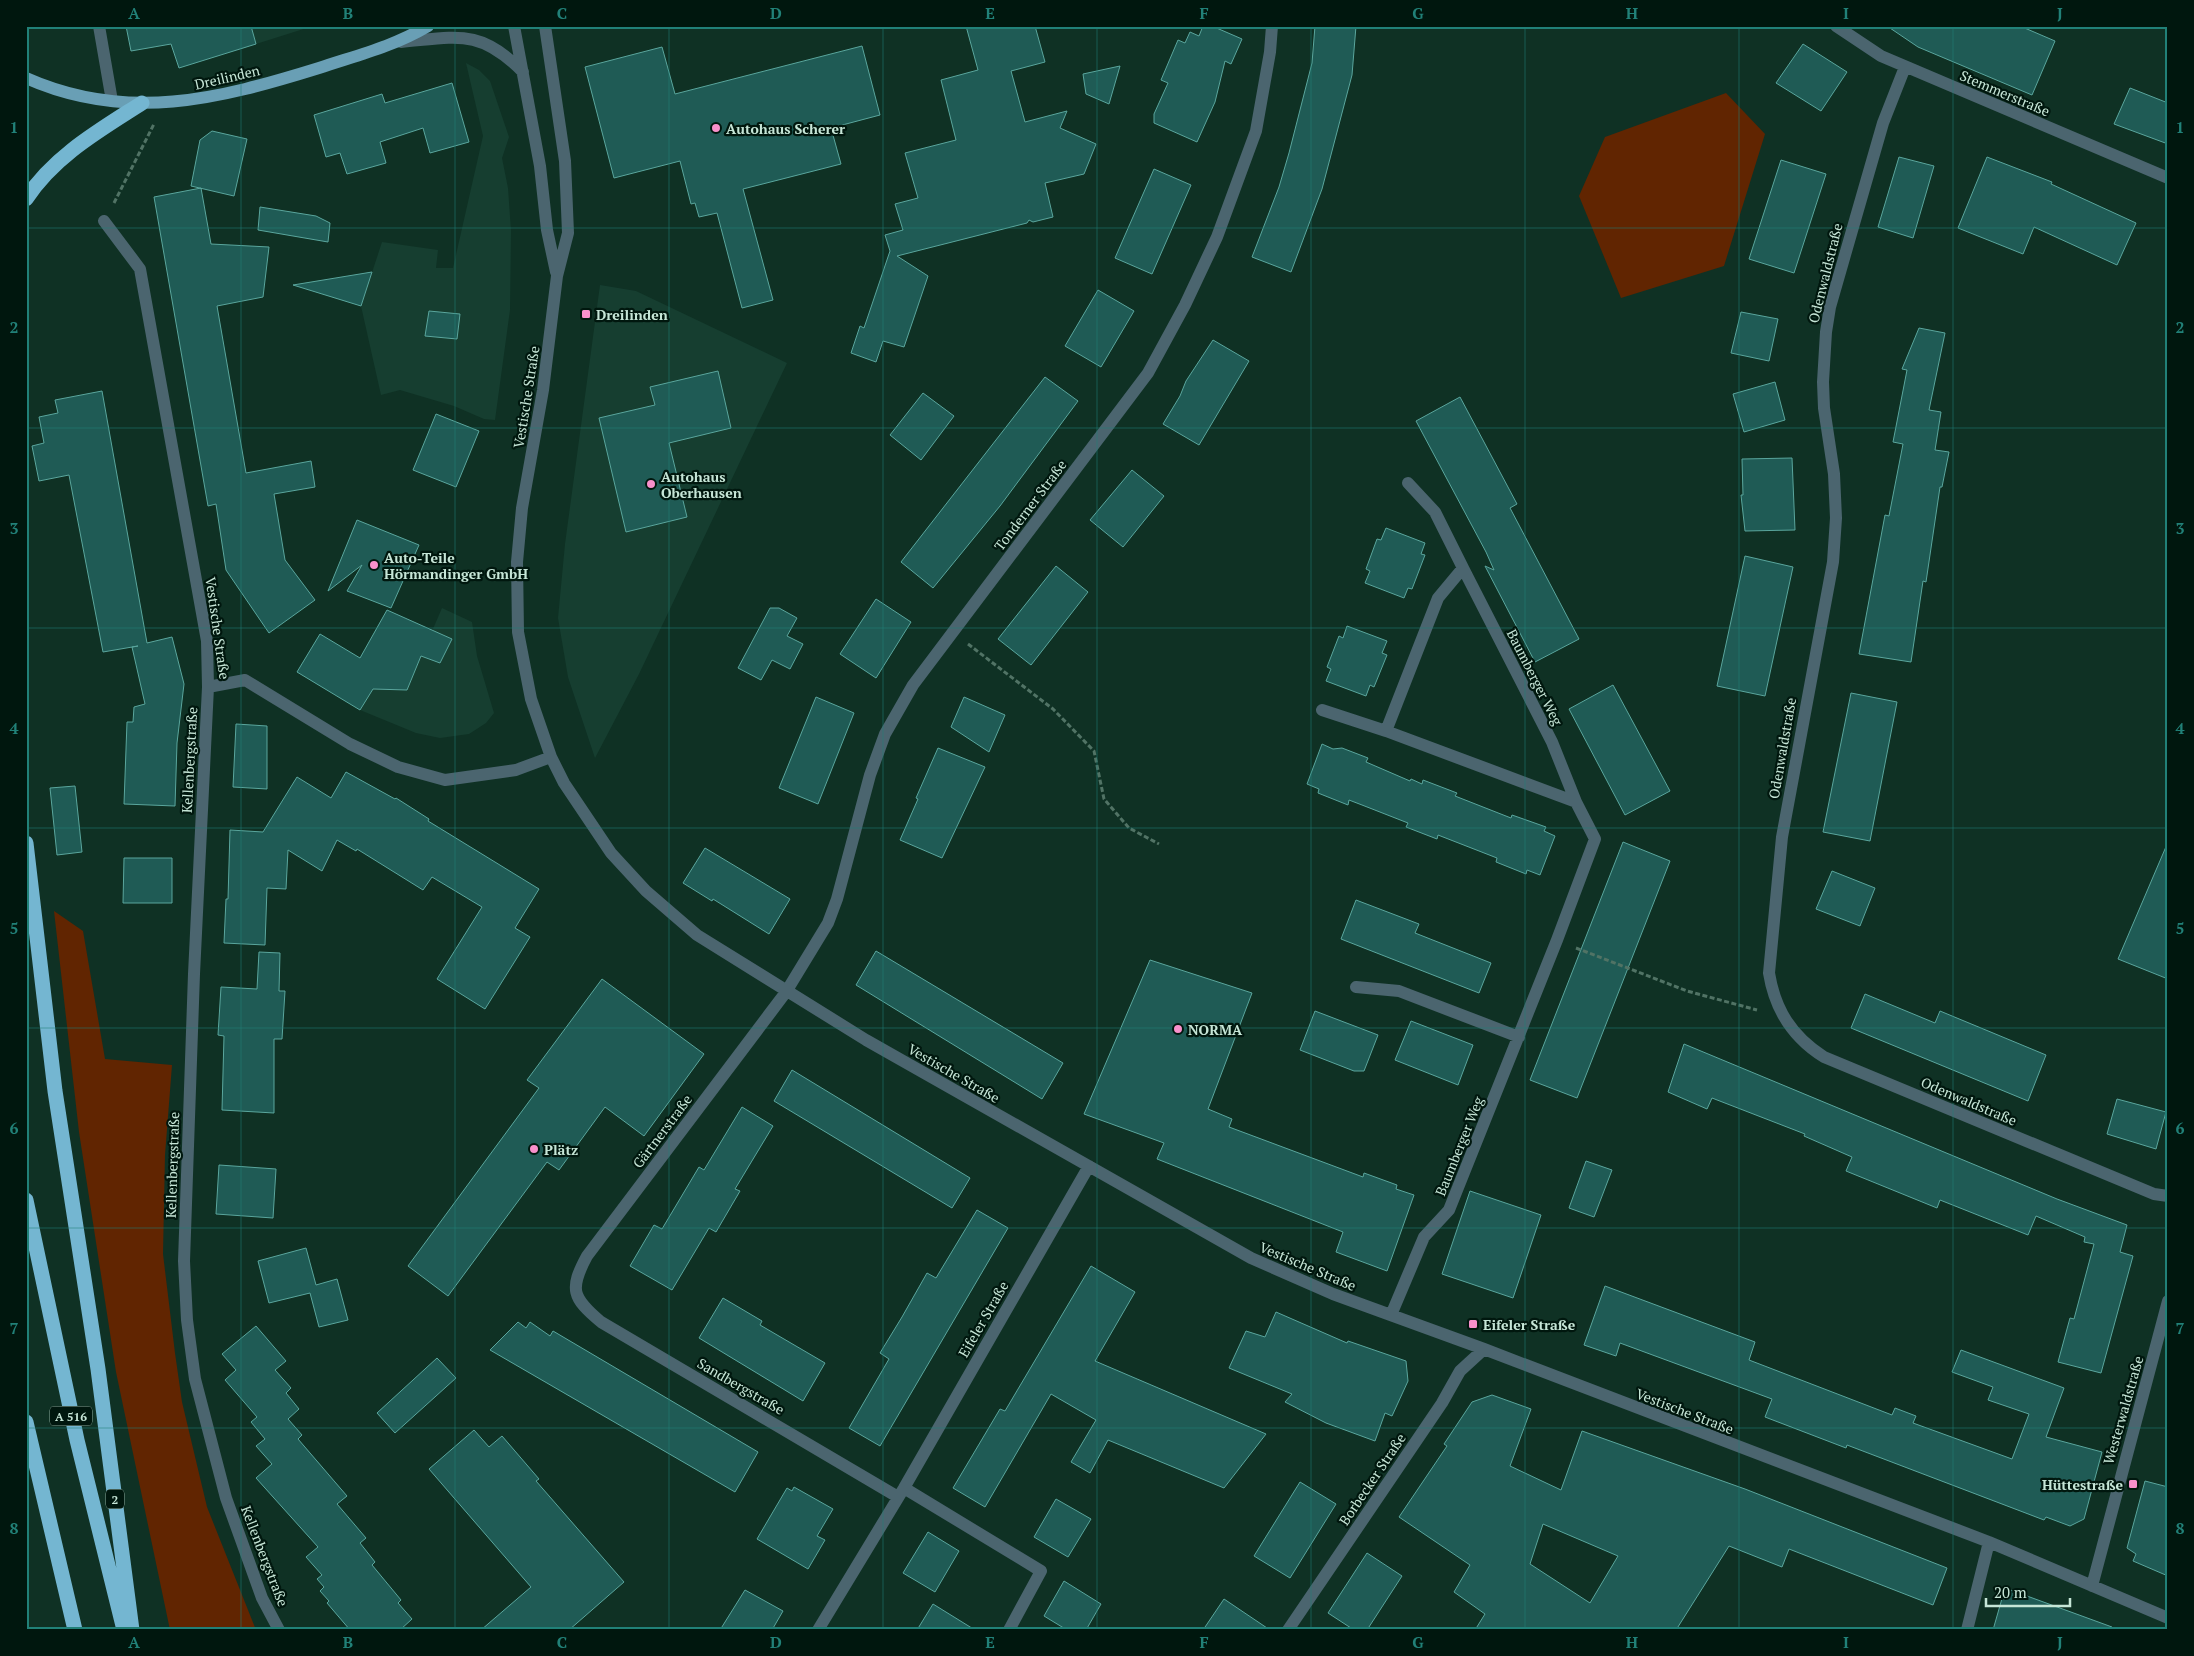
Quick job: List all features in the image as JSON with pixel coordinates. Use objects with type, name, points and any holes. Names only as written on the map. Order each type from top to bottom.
[{"type":"highway","points":[[26,199],[62,158],[95,133],[142,103]]},
{"type":"highway","name":"2","points":[[26,843],[54,1091],[98,1369],[132,1630]]},
{"type":"highway","name":"A 516","points":[[26,1200],[77,1440],[124,1630]]},
{"type":"highway","points":[[26,1422],[53,1544],[75,1630]]},
{"type":"highway","points":[[26,1473],[53,1544]]},
{"type":"main road","name":"Dreilinden","points":[[26,78],[69,94],[112,101],[142,103],[193,101],[259,86],[401,42],[428,26]]},
{"type":"street","points":[[99,26],[112,101]]},
{"type":"street","name":"Vestische Straße","points":[[514,26],[540,166],[547,230],[557,276]]},
{"type":"street","name":"Vestische Straße","points":[[545,26],[565,161],[568,233],[557,276],[543,390],[522,508],[517,562],[517,609],[522,654],[531,699],[551,756],[578,807],[610,853],[646,891],[698,935],[786,992],[1199,1231],[1251,1258],[1333,1294],[1484,1349],[1989,1542],[2168,1618]]},
{"type":"street","name":"Tonderner Straße","points":[[786,992],[828,923],[838,899],[857,817],[885,734],[913,685],[1148,373],[1180,314],[1216,236],[1256,131],[1270,52],[1272,26]]},
{"type":"street","name":"Stemmerstraße","points":[[1836,26],[1881,56],[1905,67],[2168,178]]},
{"type":"street","points":[[401,42],[467,37],[493,46],[523,72]]},
{"type":"street","name":"Odenwaldstraße","points":[[1905,67],[1883,123],[1830,307],[1826,332],[1824,408],[1834,474],[1836,518],[1834,562],[1782,837],[1769,973],[1772,995],[1782,1016],[1799,1038],[1824,1057],[2154,1194],[2168,1196]]},
{"type":"street","name":"Vestische Straße","points":[[104,222],[140,269],[207,641],[208,687],[245,680],[350,744],[398,767],[445,780],[516,770],[551,756]]},
{"type":"street","name":"Baumberger Weg","points":[[1391,1315],[1424,1238],[1449,1210],[1557,940],[1595,839],[1576,802],[1552,742],[1435,512],[1408,483]]},
{"type":"street","points":[[1386,731],[1438,598],[1463,568]]},
{"type":"street","name":"Kellenbergstraße","points":[[208,687],[192,1014],[184,1261],[187,1320],[195,1379],[226,1498],[262,1598],[279,1630]]},
{"type":"street","points":[[1322,710],[1386,731],[1576,802]]},
{"type":"street","points":[[1356,987],[1399,990],[1519,1036]]},
{"type":"street","name":"Gärtnerstraße","points":[[576,1294],[575,1283],[577,1274],[588,1256],[786,992]]},
{"type":"street","name":"Eifeler Straße","points":[[818,1630],[901,1493],[1089,1166]]},
{"type":"street","name":"Sandbergstraße","points":[[576,1294],[585,1309],[601,1322],[901,1493]]},
{"type":"street","name":"Westerwaldstraße","points":[[2092,1586],[2168,1301]]},
{"type":"street","name":"Borbecker Straße","points":[[1288,1630],[1442,1403],[1460,1371],[1484,1349]]},
{"type":"street","points":[[901,1493],[1041,1571],[1009,1630]]},
{"type":"street","points":[[1967,1630],[1989,1542]]},
{"type":"path","points":[[104,222],[164,103]]},
{"type":"path","points":[[945,642],[969,644],[1053,709],[1094,751],[1104,799],[1129,828],[1159,844]]},
{"type":"path","points":[[1557,940],[1687,992],[1782,1016]]},
{"type":"shaded area","points":[[249,26],[313,26],[256,44]]},
{"type":"shaded area","points":[[466,63],[479,70],[490,81],[509,137],[502,158],[508,188],[511,231],[510,310],[495,420],[484,419],[454,406],[400,390],[381,395],[361,306],[382,242],[438,250],[436,268],[453,268],[483,136]]},
{"type":"shaded area","points":[[1726,93],[1765,134],[1724,266],[1621,298],[1579,196],[1605,137]]},
{"type":"shaded area","name":"Autohaus Oberhausen","points":[[600,285],[636,291],[787,363],[639,674],[595,758],[568,677],[558,618],[565,544]]},
{"type":"shaded area","points":[[442,608],[472,622],[477,656],[494,713],[486,723],[469,734],[440,738],[416,733],[360,710],[373,689],[407,689]]},
{"type":"shaded area","points":[[54,911],[83,931],[105,1059],[172,1065],[165,1155],[163,1254],[182,1402],[207,1507],[256,1630],[170,1630],[116,1372],[79,1132]]},
{"type":"building","points":[[126,26],[251,26],[256,44],[179,68],[171,44],[131,51]]},
{"type":"building","points":[[966,26],[1035,26],[1045,62],[1011,71],[1025,122],[1067,111],[1060,128],[1096,144],[1084,174],[1045,183],[1053,217],[1033,222],[1029,220],[1027,223],[897,256],[928,276],[904,347],[883,341],[876,362],[851,353],[860,326],[864,328],[890,251],[885,235],[903,230],[895,204],[918,198],[905,153],[956,140],[941,80],[978,70]]},
{"type":"building","points":[[1203,26],[1212,26],[1242,39],[1231,64],[1225,61],[1215,102],[1197,142],[1154,123],[1154,114],[1168,83],[1161,80],[1178,40],[1185,43],[1190,32],[1199,36]]},
{"type":"building","points":[[1315,26],[1356,26],[1352,75],[1322,189],[1291,272],[1252,257],[1279,187],[1289,153],[1312,63]]},
{"type":"building","points":[[1887,26],[2020,26],[2055,41],[2032,95],[1918,47]]},
{"type":"building","points":[[1803,44],[1847,72],[1821,111],[1776,83]]},
{"type":"building","name":"Autohaus Scherer","points":[[862,46],[880,115],[831,128],[841,164],[743,189],[773,300],[742,308],[717,213],[699,217],[695,203],[691,204],[680,161],[614,178],[585,67],[662,47],[675,94]]},
{"type":"building","points":[[1120,66],[1109,104],[1086,94],[1083,74]]},
{"type":"building","points":[[452,83],[469,142],[430,153],[423,128],[380,142],[386,163],[347,174],[340,153],[326,157],[314,115],[382,94],[385,103]]},
{"type":"building","points":[[2130,88],[2168,103],[2168,144],[2114,124]]},
{"type":"building","points":[[212,131],[247,139],[234,196],[191,186],[200,140]]},
{"type":"building","points":[[1899,157],[1934,166],[1913,238],[1878,227]]},
{"type":"building","points":[[1987,157],[2052,182],[2051,184],[2136,223],[2117,265],[2034,227],[2023,254],[1958,228]]},
{"type":"building","points":[[1781,160],[1826,174],[1794,273],[1749,259]]},
{"type":"building","points":[[1154,169],[1191,185],[1152,274],[1115,258]]},
{"type":"building","points":[[201,188],[211,244],[269,247],[263,297],[217,306],[246,473],[311,461],[315,487],[274,494],[285,560],[315,600],[269,633],[226,570],[216,504],[208,506],[154,197]]},
{"type":"building","points":[[260,207],[316,216],[330,223],[328,242],[258,230]]},
{"type":"building","points":[[372,272],[361,306],[293,285]]},
{"type":"building","points":[[1098,290],[1134,311],[1101,367],[1065,346]]},
{"type":"building","points":[[429,311],[460,314],[457,339],[425,336]]},
{"type":"building","points":[[1741,312],[1778,319],[1769,361],[1731,353]]},
{"type":"building","points":[[1919,328],[1945,333],[1929,410],[1941,412],[1935,450],[1949,452],[1942,487],[1940,487],[1926,582],[1923,581],[1911,662],[1859,654],[1885,515],[1889,516],[1903,444],[1893,442],[1907,370],[1902,369]]},
{"type":"building","points":[[1213,340],[1249,361],[1199,445],[1163,424],[1180,396],[1186,381]]},
{"type":"building","points":[[718,371],[731,428],[669,443],[687,517],[626,532],[599,418],[655,405],[650,387]]},
{"type":"building","points":[[1045,377],[1078,401],[1000,506],[933,588],[901,562]]},
{"type":"building","points":[[1775,382],[1785,420],[1744,432],[1733,394]]},
{"type":"building","points":[[102,391],[147,643],[172,637],[184,684],[177,743],[175,806],[124,804],[127,722],[133,722],[134,707],[145,704],[132,647],[103,652],[69,475],[39,481],[32,446],[44,443],[39,417],[58,413],[55,400]]},
{"type":"building","points":[[923,393],[954,416],[921,460],[890,435]]},
{"type":"building","points":[[1460,397],[1517,504],[1510,508],[1579,639],[1535,662],[1485,566],[1494,570],[1486,552],[1416,421]]},
{"type":"building","points":[[436,414],[479,431],[456,487],[413,470]]},
{"type":"building","points":[[1792,458],[1795,530],[1745,531],[1741,495],[1743,495],[1742,459]]},
{"type":"building","points":[[1132,470],[1164,496],[1123,547],[1090,520]]},
{"type":"building","name":"Auto-Teile Hörmandinger GmbH","points":[[357,520],[419,545],[391,608],[347,591],[362,565],[328,591]]},
{"type":"building","points":[[1386,528],[1425,543],[1421,554],[1425,555],[1412,589],[1408,588],[1404,598],[1365,583],[1370,571],[1366,569],[1377,539],[1381,540]]},
{"type":"building","points":[[1745,556],[1793,567],[1765,696],[1717,686]]},
{"type":"building","points":[[1056,566],[1088,592],[1031,665],[998,639]]},
{"type":"building","points":[[876,599],[911,622],[876,678],[840,654]]},
{"type":"building","points":[[770,608],[779,608],[797,618],[787,636],[803,644],[790,669],[772,660],[761,680],[738,668]]},
{"type":"building","points":[[387,610],[452,639],[440,663],[421,656],[407,690],[373,689],[360,710],[297,672],[320,634],[360,658]]},
{"type":"building","points":[[1347,626],[1387,641],[1382,653],[1387,655],[1374,687],[1370,685],[1366,696],[1326,681],[1331,669],[1327,667],[1339,636],[1343,638]]},
{"type":"building","points":[[1613,685],[1670,791],[1625,815],[1569,709]]},
{"type":"building","points":[[1851,693],[1897,702],[1870,841],[1823,832]]},
{"type":"building","points":[[816,697],[854,713],[818,804],[779,788]]},
{"type":"building","points":[[964,697],[1005,715],[989,752],[951,727]]},
{"type":"building","points":[[236,724],[267,726],[267,789],[233,787]]},
{"type":"building","points":[[1322,744],[1333,749],[1342,748],[1368,758],[1366,762],[1410,781],[1411,779],[1422,784],[1423,780],[1457,793],[1455,796],[1511,818],[1512,815],[1546,827],[1544,831],[1555,836],[1540,875],[1527,870],[1526,874],[1496,862],[1497,858],[1438,835],[1437,839],[1406,827],[1408,823],[1349,800],[1348,805],[1318,793],[1319,789],[1307,784]]},
{"type":"building","points":[[938,748],[985,767],[942,858],[900,840]]},
{"type":"building","points":[[346,772],[396,798],[429,819],[428,821],[539,889],[515,928],[530,937],[485,1009],[437,979],[482,907],[432,877],[423,890],[357,849],[356,851],[337,840],[322,871],[288,850],[286,889],[267,888],[265,945],[224,943],[226,899],[228,899],[230,830],[263,832],[297,777],[331,798]]},
{"type":"building","points":[[75,786],[82,852],[57,855],[50,788]]},
{"type":"building","points":[[1623,842],[1670,861],[1577,1098],[1530,1080]]},
{"type":"building","points":[[2168,842],[2168,979],[2118,959]]},
{"type":"building","points":[[705,848],[790,899],[769,934],[713,899],[712,901],[683,883]]},
{"type":"building","points":[[124,858],[172,858],[172,903],[123,903]]},
{"type":"building","points":[[1832,871],[1875,888],[1860,926],[1816,909]]},
{"type":"building","points":[[1356,900],[1419,924],[1415,933],[1491,963],[1479,993],[1341,939]]},
{"type":"building","points":[[876,951],[1063,1063],[1042,1099],[856,985]]},
{"type":"building","points":[[259,952],[280,953],[279,991],[285,991],[282,1039],[274,1039],[274,1113],[222,1110],[224,1036],[218,1035],[221,987],[257,989]]},
{"type":"building","points":[[1150,960],[1252,993],[1208,1109],[1232,1119],[1229,1127],[1363,1177],[1364,1173],[1397,1185],[1396,1189],[1414,1195],[1387,1271],[1336,1252],[1343,1232],[1157,1159],[1164,1143],[1084,1114]]},
{"type":"building","name":"Plätz","points":[[602,979],[704,1054],[644,1136],[605,1107],[559,1170],[547,1162],[448,1296],[408,1266],[539,1088],[527,1080]]},
{"type":"building","points":[[1865,994],[1935,1023],[1940,1011],[2046,1055],[2028,1101],[1851,1028]]},
{"type":"building","points":[[1315,1011],[1378,1035],[1364,1071],[1354,1071],[1300,1050]]},
{"type":"building","points":[[1411,1021],[1473,1045],[1458,1085],[1395,1060]]},
{"type":"building","points":[[1684,1044],[2057,1199],[2127,1225],[2120,1252],[2133,1256],[2101,1373],[2058,1362],[2070,1318],[2074,1319],[2094,1244],[2084,1242],[2085,1237],[2036,1216],[2028,1235],[1940,1200],[1937,1208],[1846,1171],[1852,1157],[1804,1136],[1805,1134],[1712,1098],[1707,1109],[1668,1092]]},
{"type":"building","points":[[792,1070],[970,1178],[952,1208],[774,1101]]},
{"type":"building","points":[[2117,1099],[2166,1112],[2156,1149],[2107,1134]]},
{"type":"building","points":[[742,1107],[773,1126],[735,1189],[740,1191],[716,1232],[709,1228],[672,1290],[630,1266],[654,1225],[662,1229],[699,1167],[704,1170]]},
{"type":"building","points":[[1586,1161],[1612,1170],[1594,1217],[1569,1208]]},
{"type":"building","points":[[219,1165],[276,1169],[273,1218],[216,1214]]},
{"type":"building","points":[[1470,1191],[1541,1215],[1513,1298],[1442,1274]]},
{"type":"building","points":[[977,1210],[1008,1228],[880,1446],[849,1428],[889,1359],[880,1353],[927,1273],[936,1278]]},
{"type":"building","points":[[306,1248],[316,1285],[337,1279],[348,1320],[319,1327],[310,1293],[269,1303],[258,1261]]},
{"type":"building","points":[[1091,1266],[1135,1292],[1095,1361],[1266,1434],[1224,1488],[1108,1440],[1090,1473],[1071,1462],[1096,1420],[1051,1394],[985,1507],[953,1488],[1000,1409],[1005,1411]]},
{"type":"building","points":[[1605,1286],[1755,1342],[1749,1360],[1892,1415],[1895,1408],[1916,1416],[1913,1423],[2012,1459],[2029,1414],[1988,1400],[1993,1387],[1952,1372],[1961,1350],[2064,1388],[2046,1437],[2102,1452],[2084,1519],[2070,1526],[2046,1517],[2044,1520],[1847,1445],[1846,1448],[1765,1417],[1772,1399],[1620,1343],[1616,1356],[1584,1345]]},
{"type":"building","points":[[723,1298],[762,1321],[760,1325],[825,1363],[803,1401],[699,1338]]},
{"type":"building","points":[[1276,1312],[1347,1343],[1348,1341],[1406,1361],[1408,1381],[1392,1416],[1385,1413],[1375,1441],[1326,1423],[1285,1402],[1292,1394],[1229,1368],[1246,1331],[1265,1337]]},
{"type":"building","points":[[518,1322],[526,1328],[530,1322],[550,1336],[553,1331],[758,1452],[735,1492],[490,1350]]},
{"type":"building","points":[[256,1326],[286,1361],[275,1370],[291,1388],[286,1393],[299,1409],[288,1419],[302,1435],[298,1439],[347,1496],[337,1504],[366,1538],[360,1543],[375,1562],[372,1565],[401,1600],[398,1603],[412,1619],[400,1630],[350,1630],[327,1603],[329,1601],[320,1591],[324,1587],[317,1579],[322,1575],[306,1557],[318,1547],[256,1478],[272,1464],[256,1446],[265,1439],[251,1422],[257,1417],[225,1380],[236,1370],[222,1354]]},
{"type":"building","points":[[437,1358],[456,1378],[395,1433],[377,1413]]},
{"type":"building","points":[[1492,1395],[1531,1409],[1510,1466],[1561,1490],[1582,1431],[1745,1489],[1947,1568],[1933,1605],[1789,1549],[1782,1567],[1729,1546],[1676,1630],[1475,1630],[1485,1614],[1454,1592],[1470,1565],[1399,1517],[1447,1446],[1444,1444],[1472,1402]],"holes":[[[1543,1524],[1618,1556],[1590,1603],[1530,1564]]]},
{"type":"building","points":[[474,1430],[489,1447],[502,1436],[539,1479],[536,1481],[624,1582],[569,1630],[481,1630],[531,1587],[429,1469]]},
{"type":"building","points":[[2145,1481],[2168,1487],[2168,1576],[2133,1561],[2136,1554],[2127,1548]]},
{"type":"building","points":[[1300,1482],[1336,1504],[1290,1578],[1254,1556]]},
{"type":"building","points":[[794,1487],[833,1509],[817,1536],[825,1540],[808,1569],[757,1539],[787,1488],[792,1491]]},
{"type":"building","points":[[1056,1499],[1091,1519],[1068,1557],[1034,1537]]},
{"type":"building","points":[[928,1532],[959,1551],[935,1592],[903,1573]]},
{"type":"building","points":[[1367,1553],[1402,1576],[1367,1630],[1354,1630],[1328,1613]]},
{"type":"building","points":[[1064,1581],[1101,1604],[1086,1630],[1067,1630],[1044,1616]]},
{"type":"building","points":[[2005,1588],[2112,1627],[2112,1630],[1993,1630]]},
{"type":"building","points":[[745,1590],[783,1611],[772,1630],[720,1630]]},
{"type":"building","points":[[1224,1599],[1270,1630],[1203,1630]]},
{"type":"building","points":[[933,1604],[975,1630],[917,1630]]},
{"type":"place","name":"Autohaus Scherer","points":[[716,128]]},
{"type":"place","name":"Dreilinden","points":[[586,314]]},
{"type":"place","name":"Autohaus Oberhausen","points":[[651,484]]},
{"type":"place","name":"Auto-Teile Hörmandinger GmbH","points":[[374,565]]},
{"type":"place","name":"NORMA","points":[[1178,1029]]},
{"type":"place","name":"Plätz","points":[[534,1149]]},
{"type":"place","name":"Eifeler Straße","points":[[1473,1324]]},
{"type":"place","name":"Hüttestraße","points":[[2133,1484]]}]
